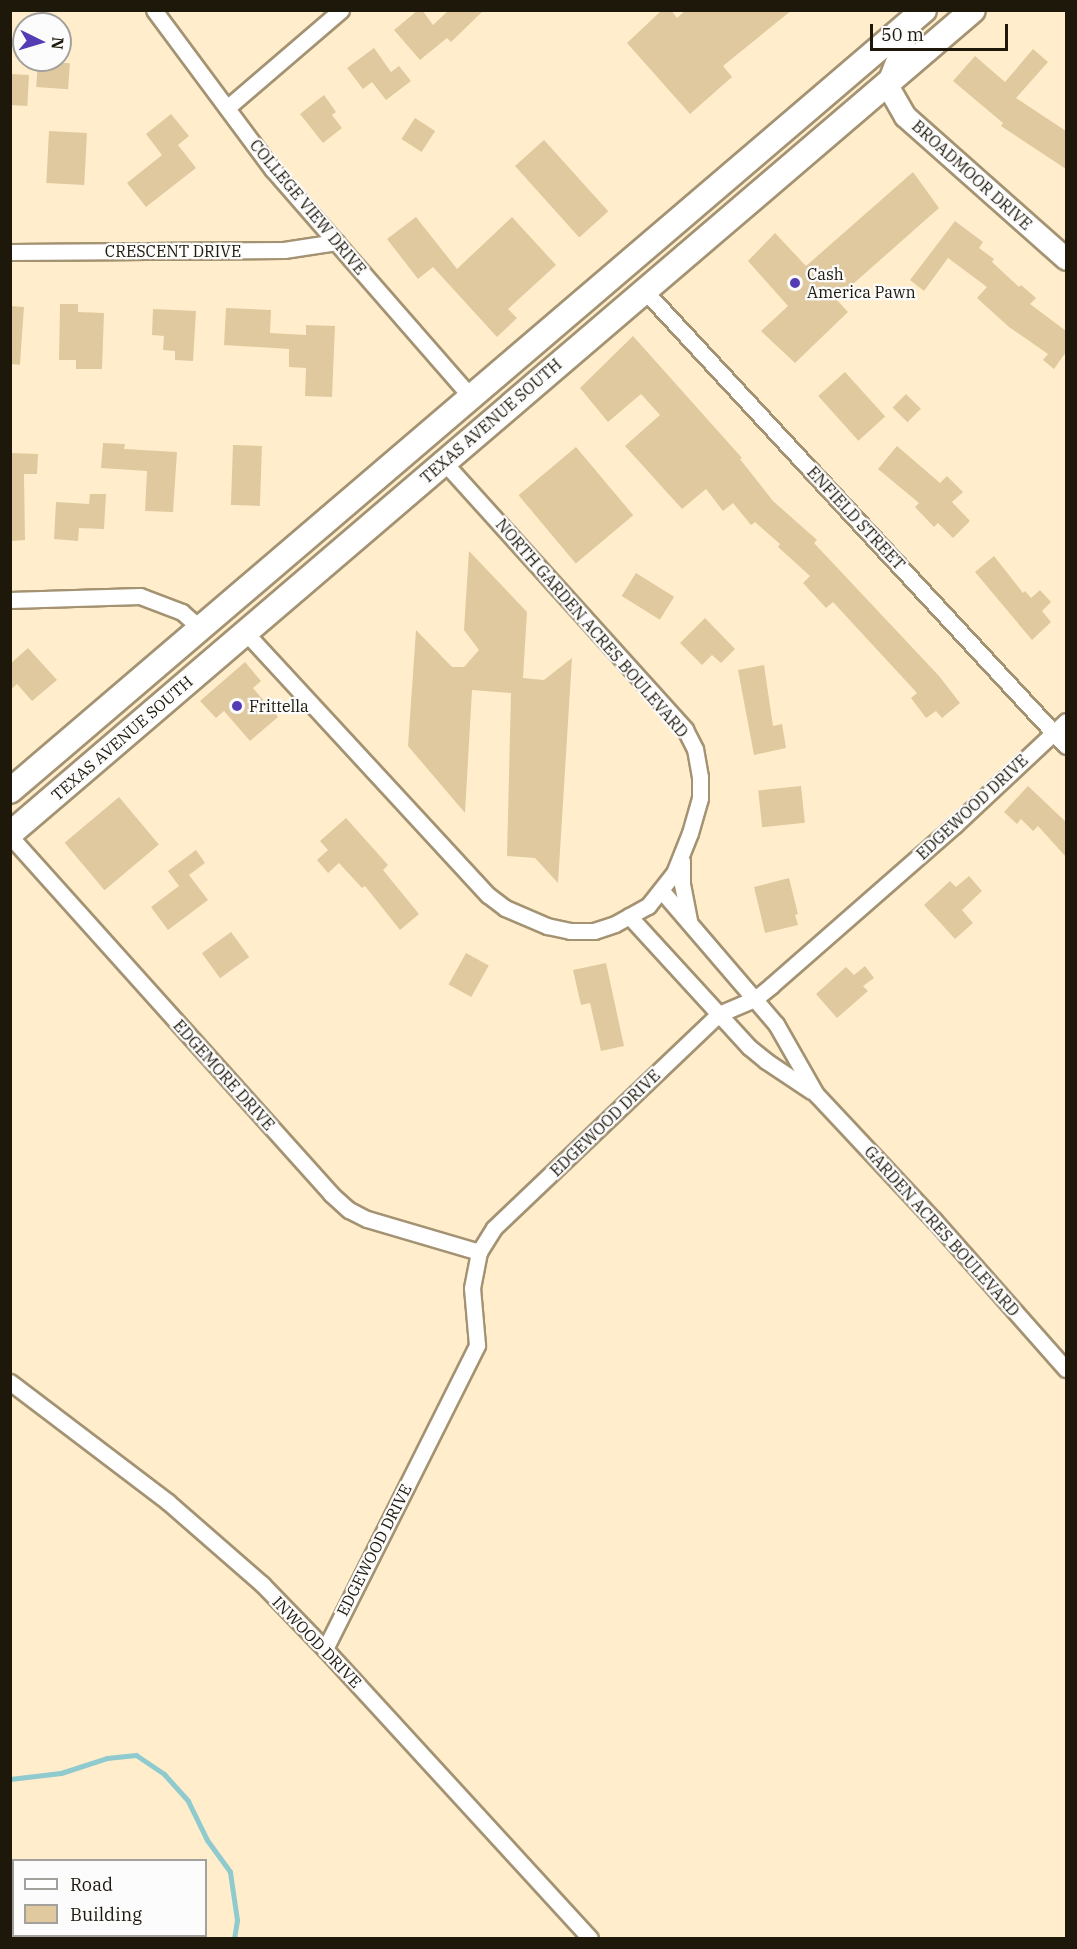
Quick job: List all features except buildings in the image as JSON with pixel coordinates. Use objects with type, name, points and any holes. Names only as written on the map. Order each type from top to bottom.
[{"type":"main road","name":"TEXAS AVENUE SOUTH","points":[[10,835],[973,10]]},
{"type":"main road","name":"TEXAS AVENUE SOUTH","points":[[10,791],[916,13]]},
{"type":"main road","points":[[246,633],[242,622],[245,612],[366,508],[374,480]]},
{"type":"street","name":"COLLEGE VIEW DRIVE","points":[[154,10],[273,170],[471,397]]},
{"type":"street","points":[[228,107],[341,10]]},
{"type":"street","points":[[887,85],[916,13]]},
{"type":"street","name":"BROADMOOR DRIVE","points":[[887,85],[905,116],[1066,259]]},
{"type":"street","name":"CRESCENT DRIVE","points":[[10,252],[284,250],[336,242]]},
{"type":"street","name":"ENFIELD STREET","points":[[645,290],[1066,746]]},
{"type":"street","name":"NORTH GARDEN ACRES BOULEVARD","points":[[444,462],[685,729],[696,749],[700,798],[682,858],[648,906],[629,916]]},
{"type":"street","points":[[10,600],[140,597],[182,612],[201,629]]},
{"type":"street","points":[[246,633],[496,902],[547,926],[570,931],[594,931],[629,916]]},
{"type":"street","name":"EDGEWOOD DRIVE","points":[[325,1649],[477,1344],[472,1288],[479,1252],[494,1228],[719,1014],[755,999],[955,825],[1066,721]]},
{"type":"street","name":"EDGEMORE DRIVE","points":[[10,835],[331,1194],[350,1210],[367,1219],[479,1252]]},
{"type":"street","points":[[682,858],[682,884],[690,923]]},
{"type":"street","name":"GARDEN ACRES BOULEVARD","points":[[661,890],[776,1024],[816,1094],[934,1220],[1066,1369]]},
{"type":"street","name":"GARDEN ACRES BOULEVARD","points":[[629,916],[766,1062],[816,1094]]},
{"type":"street","name":"INWOOD DRIVE","points":[[10,1382],[168,1502],[262,1584],[325,1649],[590,1938]]},
{"type":"waterway","points":[[10,1779],[61,1773],[107,1758],[136,1755],[164,1774],[188,1801],[207,1840],[230,1872],[237,1920],[234,1938]]},
{"type":"place","name":"Cash America Pawn","points":[[795,283]]},
{"type":"place","name":"Frittella","points":[[237,706]]}]
